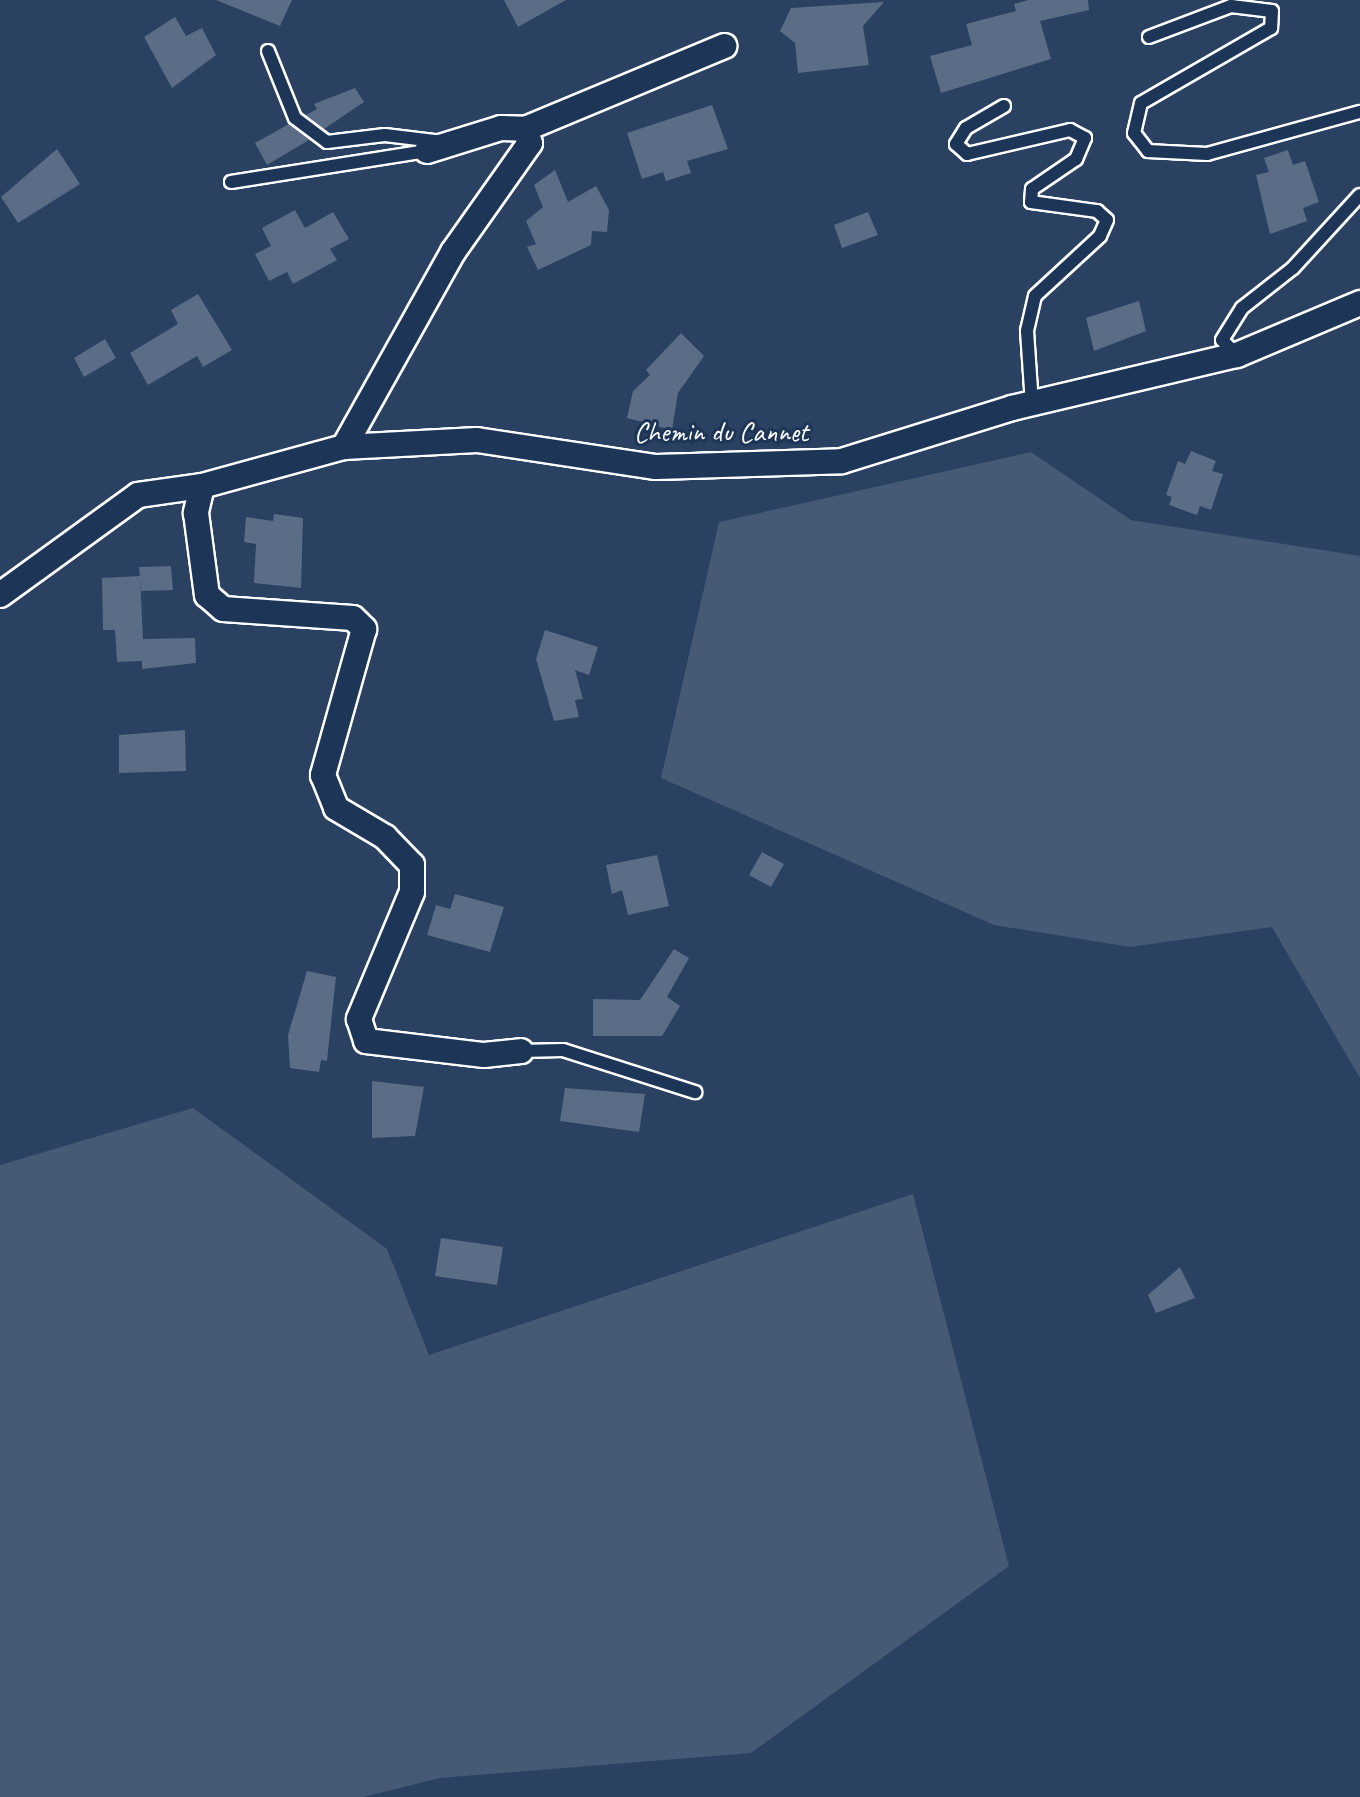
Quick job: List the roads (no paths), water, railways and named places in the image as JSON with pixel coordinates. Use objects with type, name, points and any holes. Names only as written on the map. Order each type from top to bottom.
[{"type":"street","points":[[439,147],[501,128],[525,129],[724,46]]},
{"type":"street","points":[[344,447],[453,252],[530,143],[525,129]]},
{"type":"street","name":"Chemin du Cannet","points":[[0,595],[138,495],[202,486],[344,447],[477,440],[656,467],[842,461],[1032,404],[1237,355],[1360,303]]},
{"type":"street","points":[[202,486],[196,513],[207,595],[223,609],[353,618],[364,629],[323,775],[336,808],[385,837],[412,865],[412,892],[359,1019],[366,1041],[484,1055],[521,1051]]},
{"type":"lane","points":[[1149,37],[1231,6],[1272,11],[1271,28],[1260,36],[1141,103],[1134,133],[1148,151],[1207,154],[1360,112]]},
{"type":"lane","points":[[268,51],[295,118],[327,142],[418,135],[439,147]]},
{"type":"lane","points":[[1004,106],[966,128],[956,144],[967,154],[1041,131],[1070,130],[1085,138],[1076,159],[1032,189],[1031,202],[1097,211],[1107,220],[1100,236],[1035,296],[1027,331],[1032,404]]},
{"type":"lane","points":[[231,182],[439,147]]},
{"type":"lane","points":[[1237,355],[1222,340],[1242,308],[1293,268],[1360,195]]},
{"type":"lane","points":[[521,1051],[563,1050],[695,1092]]}]
